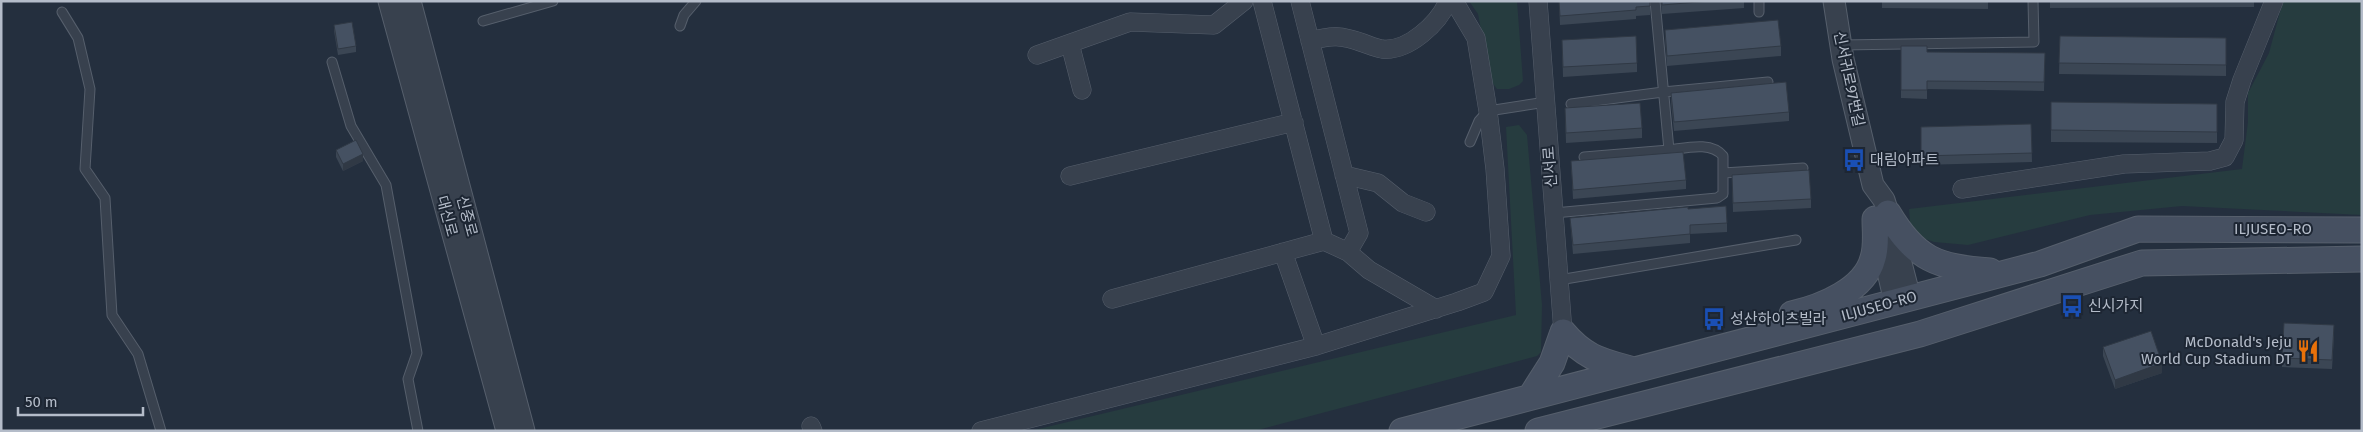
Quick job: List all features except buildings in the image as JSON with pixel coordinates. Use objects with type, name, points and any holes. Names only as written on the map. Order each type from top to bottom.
[{"type":"main road","points":[[1882,216],[1900,232],[1915,250],[1938,262],[1959,268],[1991,271],[2040,264]]},
{"type":"main road","points":[[1745,341],[1770,320],[1804,312],[1843,294],[1866,276],[1874,258],[1882,216]]},
{"type":"main road","name":"ILJUSEO-RO","points":[[1402,431],[2040,264],[2138,229],[2362,230]]},
{"type":"main road","name":"ILJUSEO-RO","points":[[1538,431],[1912,336],[2142,263],[2355,262]]},
{"type":"main road","points":[[1903,300],[1912,336]]},
{"type":"main road","points":[[1562,332],[1577,349],[1596,359],[1634,370]]},
{"type":"main road","points":[[1532,396],[1552,363],[1562,332]]},
{"type":"street","name":"대신로","points":[[389,1],[507,431]]},
{"type":"street","name":"신중로","points":[[410,1],[524,431]]},
{"type":"street","points":[[1037,55],[1130,22],[1214,25],[1244,1]]},
{"type":"street","points":[[1262,1],[1324,241]]},
{"type":"street","points":[[1300,1],[1359,232],[1348,252]]},
{"type":"street","points":[[1310,41],[1329,36],[1343,36],[1383,49],[1404,45],[1419,35],[1443,13],[1448,1]]},
{"type":"street","points":[[981,431],[1316,346],[1484,292],[1501,256],[1488,111],[1476,38],[1454,1]]},
{"type":"street","name":"신서로","points":[[1538,1],[1562,332]]},
{"type":"street","name":"신서귀로97번길","points":[[1834,1],[1841,45],[1873,185],[1872,201],[1882,216],[1903,300]]},
{"type":"street","points":[[1962,190],[2124,164],[2210,161],[2225,157],[2234,140],[2235,102],[2274,1]]},
{"type":"street","points":[[1070,44],[1082,90]]},
{"type":"street","points":[[1070,176],[1294,122]]},
{"type":"street","points":[[1344,175],[1378,183],[1403,203],[1426,212]]},
{"type":"street","points":[[1112,299],[1324,241],[1348,252],[1369,270],[1436,309]]},
{"type":"street","points":[[1283,252],[1316,346]]},
{"type":"lane","points":[[484,21],[553,1]]},
{"type":"lane","points":[[680,26],[684,15],[696,1]]},
{"type":"lane","points":[[1655,1],[1669,150]]},
{"type":"lane","points":[[1759,1],[1759,12]]},
{"type":"lane","points":[[1841,45],[2034,42],[2034,1]]},
{"type":"lane","points":[[62,12],[78,38],[90,89],[85,169],[105,198],[112,315],[138,354],[161,431]]},
{"type":"lane","points":[[332,62],[351,126],[386,185],[417,353],[408,379],[418,431]]},
{"type":"lane","points":[[1571,104],[1664,92],[1768,82]]},
{"type":"lane","points":[[1470,142],[1478,121],[1488,111],[1546,102]]},
{"type":"lane","points":[[1554,213],[1717,198],[1723,194],[1724,156],[1718,150],[1703,146],[1584,157]]},
{"type":"lane","points":[[1723,173],[1803,168]]},
{"type":"lane","points":[[1559,280],[1796,240]]},
{"type":"green space","points":[[1469,1],[1517,1],[1523,81],[1519,85],[1509,89],[1497,89],[1491,81],[1478,14]]},
{"type":"green space","points":[[2283,1],[2362,1],[2362,215],[2182,206],[2090,215],[1968,245],[1934,242],[1917,236],[1910,222],[1909,209],[2242,169],[2248,122],[2248,93],[2269,53]]},
{"type":"green space","points":[[1519,125],[1527,135],[1542,305],[1541,352],[1537,356],[1254,431],[1030,431],[1516,315],[1506,127]]},
{"type":"place","name":"대림아파트","points":[[1854,160]]},
{"type":"place","name":"신시가지","points":[[2072,306]]},
{"type":"place","name":"성산하이츠빌라","points":[[1714,319]]},
{"type":"place","name":"McDonald's Jeju World Cup Stadium DT","points":[[2308,351]]}]
